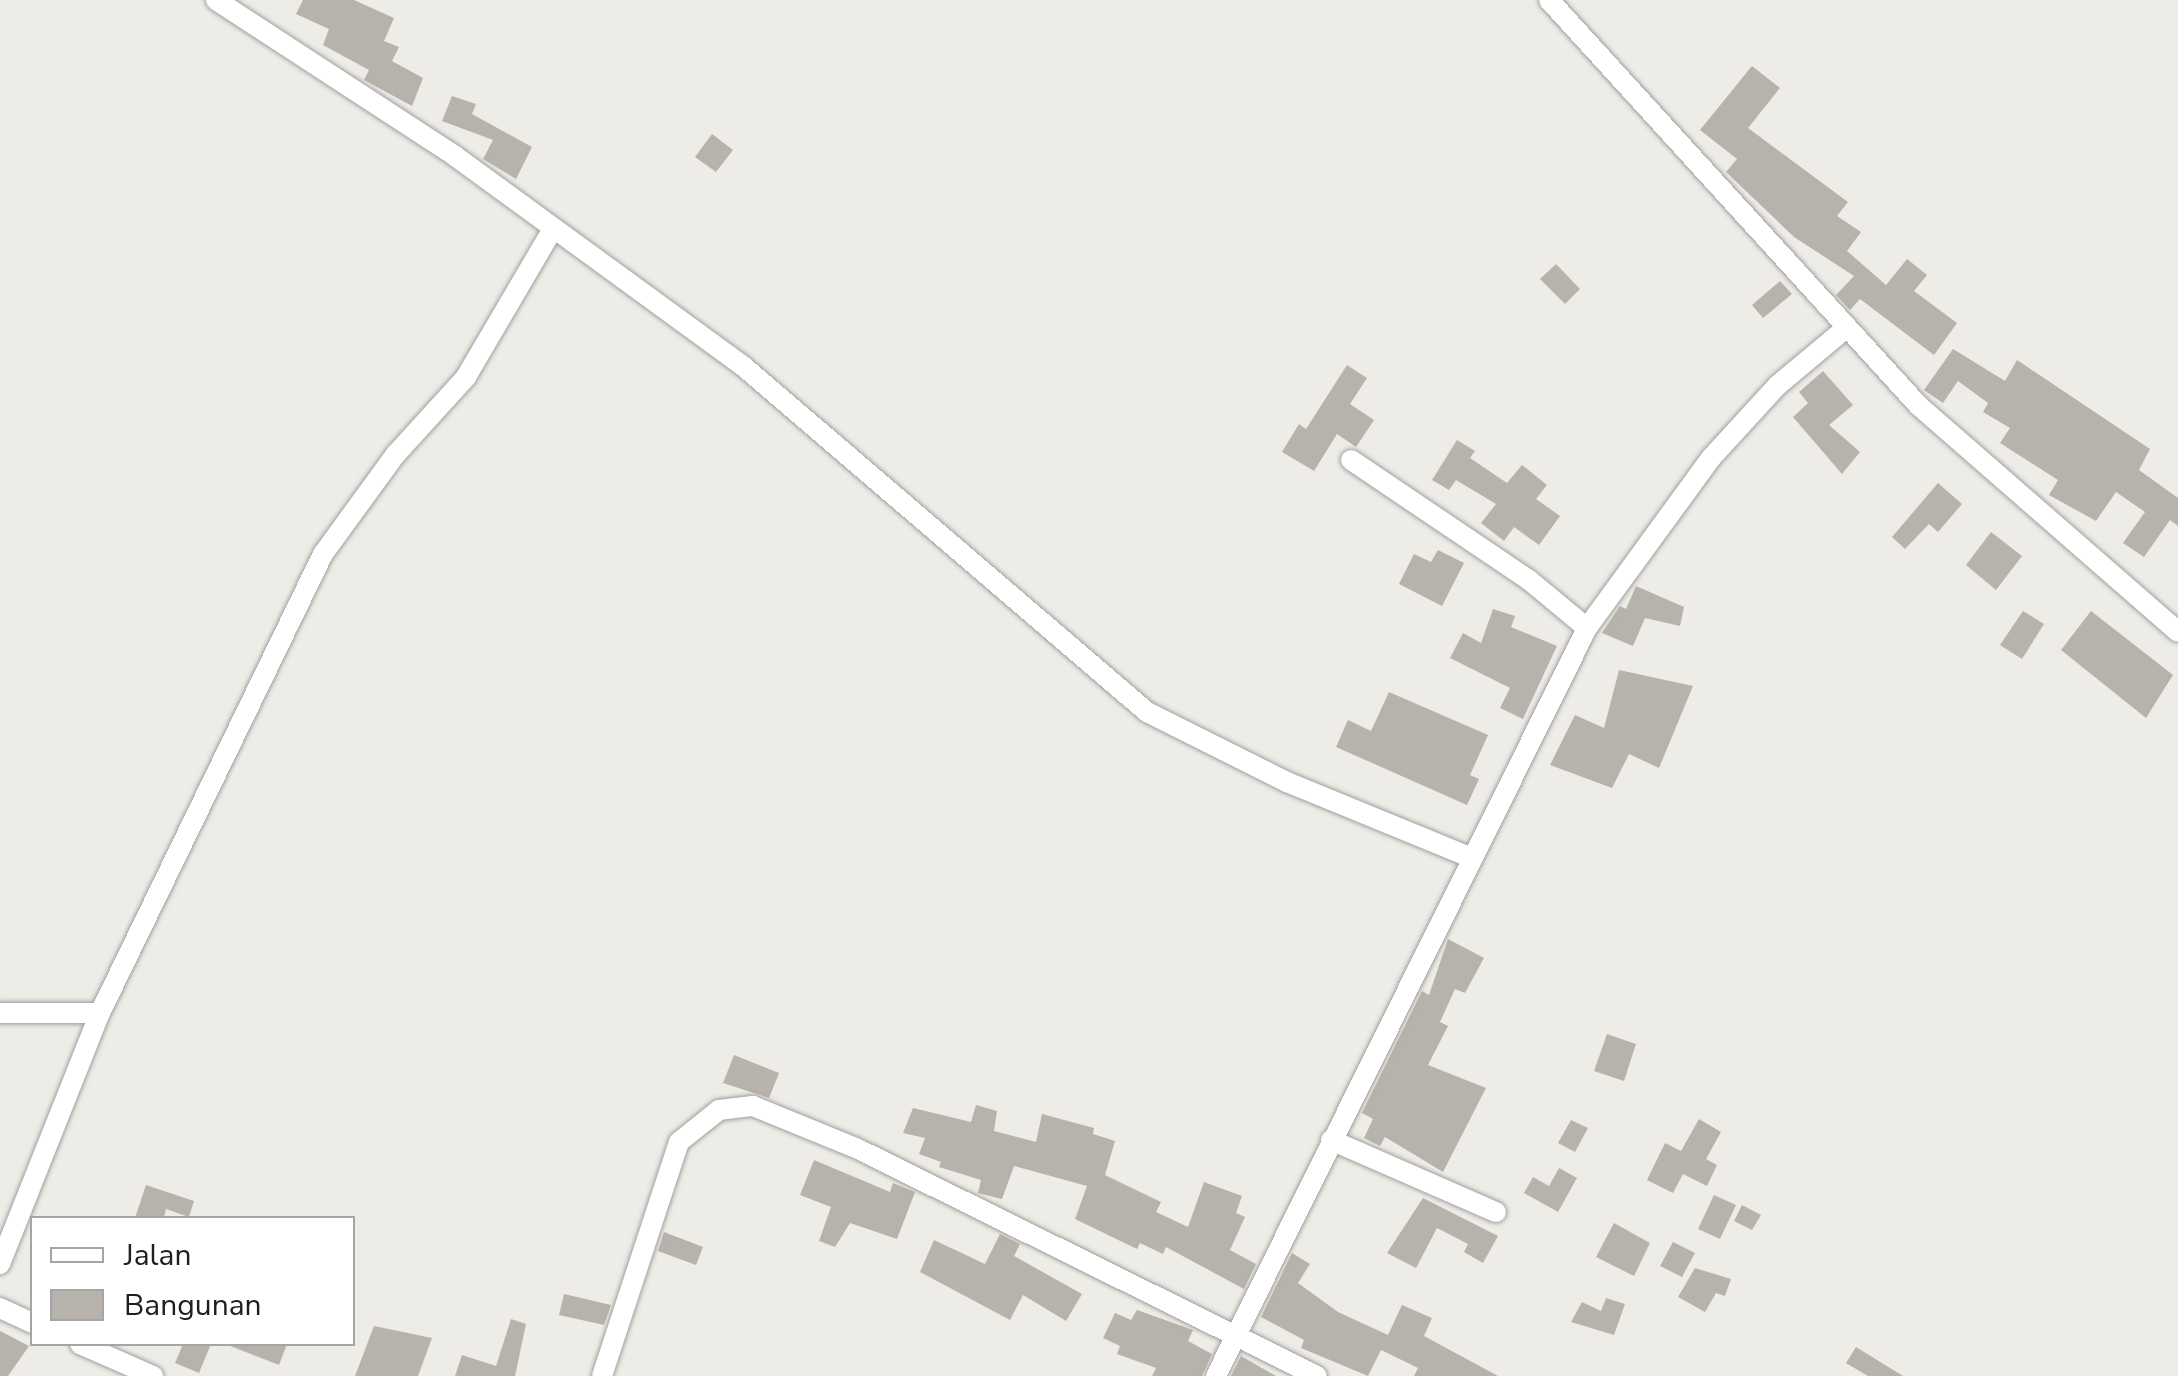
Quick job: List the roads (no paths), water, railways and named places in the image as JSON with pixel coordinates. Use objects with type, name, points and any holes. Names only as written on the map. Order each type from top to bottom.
[{"type":"street","points":[[216,0],[426,136],[743,366],[1147,712],[1287,782],[1470,857]]},
{"type":"street","points":[[1549,0],[1845,329],[2002,483],[2178,632]]},
{"type":"street","points":[[0,1264],[100,1014],[323,554],[396,454],[466,377],[553,229]]},
{"type":"street","points":[[1216,1376],[1470,857],[1587,628],[1711,458],[1778,385],[1845,329]]},
{"type":"street","points":[[1351,460],[1529,580],[1587,628]]},
{"type":"street","points":[[0,1012],[100,1014]]},
{"type":"street","points":[[602,1376],[678,1142],[699,1121],[735,1106],[753,1106],[856,1148],[1317,1376]]},
{"type":"street","points":[[1331,1140],[1496,1212]]},
{"type":"street","points":[[0,1309],[30,1322]]},
{"type":"street","points":[[84,1346],[144,1374]]}]
